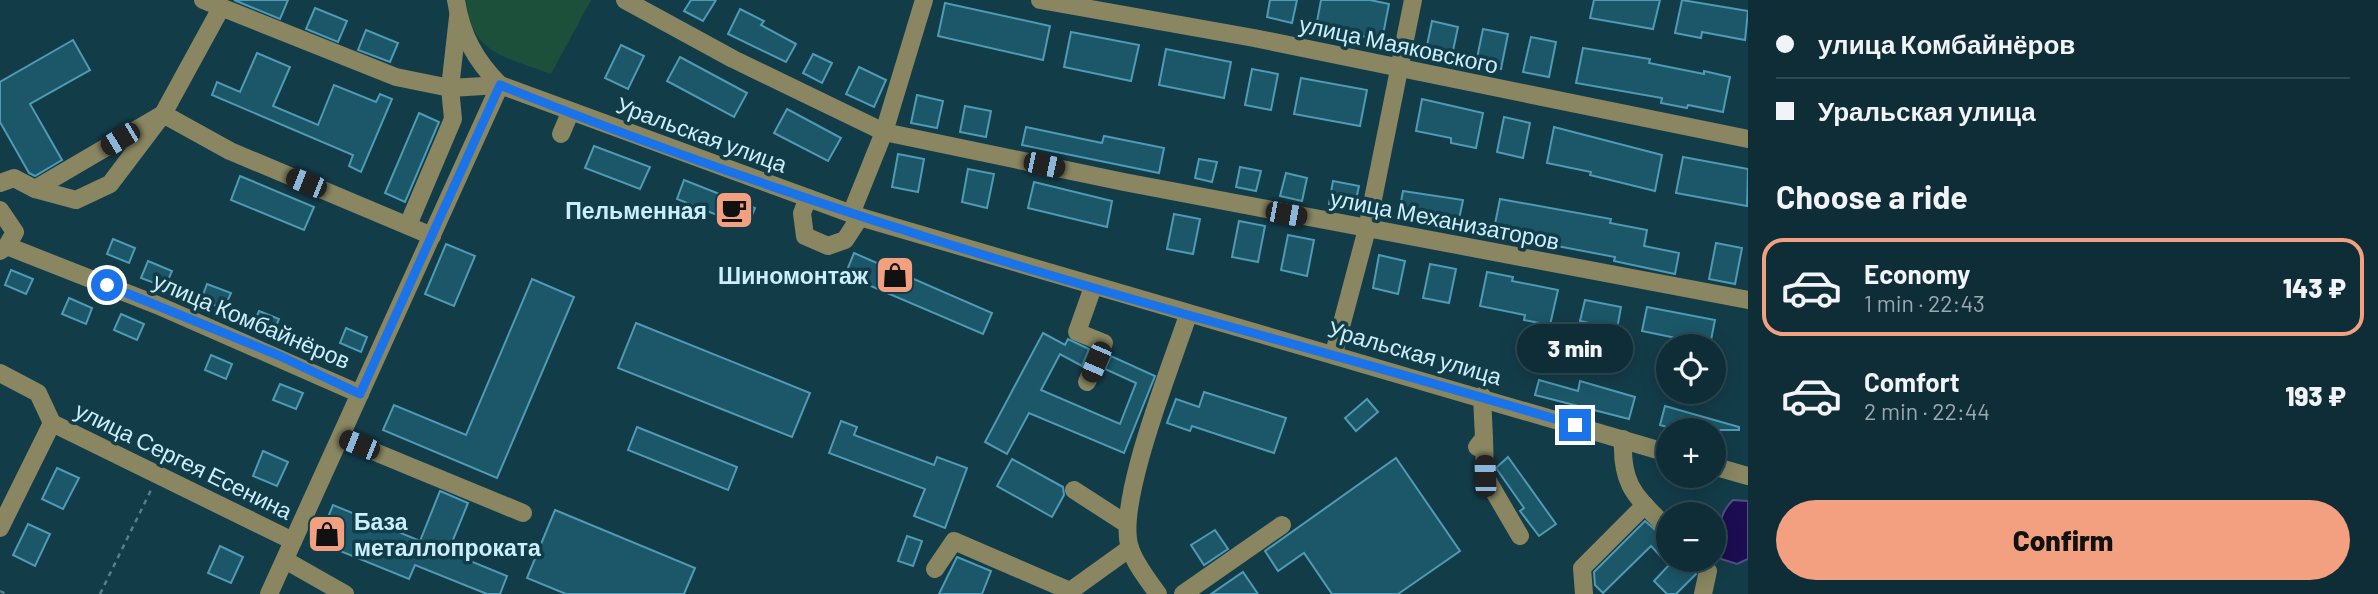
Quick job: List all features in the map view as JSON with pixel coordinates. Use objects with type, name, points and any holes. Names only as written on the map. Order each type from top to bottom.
[{"type":"street","name":"Уральская улица","points":[[202,0],[396,77],[450,88],[500,85],[569,113],[855,215],[1188,315],[1334,353],[1656,449]]},
{"type":"street","name":"улица Механизаторов","points":[[625,0],[733,59],[884,132],[1367,229],[1748,300]]},
{"type":"street","points":[[808,198],[802,213],[805,236],[828,246],[845,240],[884,132],[924,0]]},
{"type":"street","name":"улица Маяковского","points":[[1040,0],[1254,38],[1400,70],[1748,139]]},
{"type":"street","points":[[1334,353],[1367,229],[1413,0]]},
{"type":"street","points":[[0,183],[14,177],[35,189],[76,200],[110,184],[163,114],[221,8]]},
{"type":"street","points":[[408,225],[453,119],[450,88],[457,8]]},
{"type":"street","points":[[269,594],[500,85],[480,65],[457,8]]},
{"type":"street","points":[[561,134],[569,113]]},
{"type":"street","points":[[35,189],[163,114]]},
{"type":"street","points":[[163,114],[230,151],[432,236]]},
{"type":"street","points":[[0,210],[15,232],[3,248]]},
{"type":"street","name":"улица Комбайнёров","points":[[3,248],[157,305],[360,394]]},
{"type":"street","points":[[1087,382],[1104,343],[1077,332],[1093,287]]},
{"type":"street","points":[[1158,594],[1130,548],[1125,523],[1132,485],[1188,315]]},
{"type":"street","name":"улица Сергея Есенина","points":[[0,373],[38,393],[52,423],[293,541]]},
{"type":"street","points":[[1482,396],[1478,445],[1485,476],[1520,536]]},
{"type":"street","name":"улица Сергея Есенина","points":[[0,528],[52,423]]},
{"type":"street","points":[[341,438],[523,513]]},
{"type":"street","points":[[1623,439],[1622,467],[1630,488],[1656,516]]},
{"type":"street","points":[[1726,470],[1748,476]]},
{"type":"street","points":[[1074,489],[1125,523]]},
{"type":"street","points":[[1584,594],[1582,568],[1645,505]]},
{"type":"street","points":[[1183,594],[1282,525]]},
{"type":"street","points":[[935,569],[954,541],[1068,592],[1130,548]]},
{"type":"street","points":[[285,560],[345,594]]},
{"type":"street","points":[[1703,594],[1708,572]]},
{"type":"path","points":[[100,594],[158,475]]},
{"type":"path","points":[[0,592],[6,594]]},
{"type":"green space","points":[[466,0],[591,0],[551,74],[506,58],[483,43],[469,18]]},
{"type":"shaded area","points":[[1733,500],[1748,501],[1748,559],[1737,564],[1726,561],[1728,506]]},
{"type":"building","points":[[234,0],[288,0],[280,19]]},
{"type":"building","points":[[691,0],[716,0],[703,21],[684,11]]},
{"type":"building","points":[[1270,0],[1297,0],[1292,23],[1267,17]]},
{"type":"building","points":[[1321,0],[1370,0],[1389,4],[1382,40],[1316,27]]},
{"type":"building","points":[[1594,0],[1660,0],[1653,29],[1590,18]]},
{"type":"building","points":[[1682,0],[1748,11],[1745,40],[1702,32],[1701,38],[1675,33]]},
{"type":"building","points":[[945,3],[1050,26],[1043,60],[938,36]]},
{"type":"building","points":[[315,8],[347,21],[338,42],[306,29]]},
{"type":"building","points":[[740,9],[764,21],[761,25],[796,44],[786,62],[728,34]]},
{"type":"building","points":[[1432,21],[1458,27],[1451,60],[1425,55]]},
{"type":"building","points":[[1483,29],[1508,34],[1501,69],[1476,63]]},
{"type":"building","points":[[366,30],[398,43],[390,62],[358,50]]},
{"type":"building","points":[[1071,32],[1139,45],[1131,81],[1064,67]]},
{"type":"building","points":[[1531,37],[1556,42],[1549,77],[1523,72]]},
{"type":"building","points":[[73,40],[90,70],[30,104],[62,160],[35,176],[29,173],[0,122],[0,82]]},
{"type":"building","points":[[621,45],[644,56],[628,89],[605,78]]},
{"type":"building","points":[[1583,48],[1650,59],[1649,63],[1730,77],[1723,112],[1661,103],[1662,98],[1576,83]]},
{"type":"building","points":[[1166,49],[1231,62],[1224,98],[1159,85]]},
{"type":"building","points":[[257,53],[290,67],[273,106],[318,125],[334,85],[376,102],[380,94],[392,99],[361,172],[349,166],[353,155],[212,95],[217,82],[240,92]]},
{"type":"building","points":[[813,54],[832,63],[822,83],[803,73]]},
{"type":"building","points":[[680,57],[747,93],[734,117],[667,81]]},
{"type":"building","points":[[859,67],[886,80],[874,107],[846,94]]},
{"type":"building","points":[[1252,69],[1278,74],[1271,110],[1245,105]]},
{"type":"building","points":[[1301,78],[1367,90],[1360,126],[1294,114]]},
{"type":"building","points":[[917,95],[943,101],[937,128],[911,123]]},
{"type":"building","points":[[1422,99],[1483,113],[1476,148],[1451,143],[1451,138],[1416,131]]},
{"type":"building","points":[[965,106],[991,111],[986,137],[960,132]]},
{"type":"building","points":[[787,109],[841,138],[828,161],[774,133]]},
{"type":"building","points":[[419,113],[439,122],[405,202],[385,193]]},
{"type":"building","points":[[1504,117],[1530,123],[1523,158],[1497,152]]},
{"type":"building","points":[[1026,127],[1102,143],[1104,136],[1164,148],[1159,173],[1022,145]]},
{"type":"building","points":[[1554,127],[1662,155],[1655,191],[1590,175],[1591,172],[1547,163]]},
{"type":"building","points":[[594,146],[650,167],[640,189],[585,168]]},
{"type":"building","points":[[898,154],[924,159],[918,192],[892,187]]},
{"type":"building","points":[[1683,157],[1748,169],[1747,206],[1676,193]]},
{"type":"building","points":[[1199,159],[1217,162],[1212,182],[1195,178]]},
{"type":"building","points":[[1240,167],[1261,171],[1256,191],[1236,187]]},
{"type":"building","points":[[968,169],[994,174],[987,208],[962,202]]},
{"type":"building","points":[[1286,173],[1307,178],[1302,201],[1280,196]]},
{"type":"building","points":[[240,176],[314,207],[304,230],[231,200]]},
{"type":"building","points":[[684,180],[755,208],[747,227],[677,199]]},
{"type":"building","points":[[1333,181],[1359,186],[1354,209],[1329,204]]},
{"type":"building","points":[[1034,182],[1112,201],[1107,227],[1028,208]]},
{"type":"building","points":[[1403,191],[1463,200],[1457,229],[1398,217]]},
{"type":"building","points":[[1500,199],[1611,219],[1610,223],[1647,230],[1644,246],[1679,253],[1675,274],[1614,261],[1615,257],[1493,234]]},
{"type":"building","points":[[1174,214],[1200,219],[1193,254],[1167,249]]},
{"type":"building","points":[[1239,221],[1265,226],[1258,262],[1232,257]]},
{"type":"building","points":[[1288,235],[1314,240],[1307,276],[1281,270]]},
{"type":"building","points":[[113,239],[135,248],[129,263],[107,254]]},
{"type":"building","points":[[1716,243],[1742,248],[1735,284],[1709,279]]},
{"type":"building","points":[[446,244],[475,256],[454,306],[425,294]]},
{"type":"building","points":[[854,253],[992,313],[983,334],[845,275]]},
{"type":"building","points":[[1379,255],[1405,261],[1398,294],[1373,288]]},
{"type":"building","points":[[148,261],[172,271],[165,287],[141,278]]},
{"type":"building","points":[[1430,264],[1456,269],[1449,303],[1423,298]]},
{"type":"building","points":[[11,270],[33,279],[26,294],[5,285]]},
{"type":"building","points":[[1487,272],[1513,277],[1512,281],[1558,290],[1550,325],[1524,320],[1525,315],[1480,306]]},
{"type":"building","points":[[532,279],[574,297],[497,478],[383,430],[394,405],[466,435]]},
{"type":"building","points":[[207,284],[231,293],[224,309],[201,300]]},
{"type":"building","points":[[69,298],[92,308],[86,324],[62,314]]},
{"type":"building","points":[[1585,300],[1621,307],[1617,329],[1580,321]]},
{"type":"building","points":[[1647,307],[1715,320],[1712,334],[1657,334],[1642,331]]},
{"type":"building","points":[[259,311],[279,319],[273,333],[253,325]]},
{"type":"building","points":[[121,314],[144,324],[137,340],[114,330]]},
{"type":"building","points":[[636,323],[810,393],[792,437],[618,368]]},
{"type":"building","points":[[346,328],[367,337],[361,352],[340,343]]},
{"type":"building","points":[[1043,333],[1065,345],[1068,339],[1089,349],[1082,366],[1060,354],[1041,390],[1120,424],[1136,383],[1105,369],[1111,356],[1155,376],[1124,453],[1029,413],[1007,454],[985,442]]},
{"type":"building","points":[[211,355],[232,364],[226,379],[205,370]]},
{"type":"building","points":[[1539,380],[1578,391],[1580,381],[1635,397],[1629,419],[1535,395]]},
{"type":"building","points":[[280,384],[303,393],[296,409],[273,400]]},
{"type":"building","points":[[1204,392],[1286,418],[1274,453],[1192,426],[1190,431],[1167,423],[1176,399],[1199,407]]},
{"type":"building","points":[[1367,399],[1378,412],[1356,431],[1345,418]]},
{"type":"building","points":[[1665,406],[1707,418],[1662,418]]},
{"type":"building","points":[[841,421],[857,427],[854,435],[934,465],[937,457],[967,468],[945,528],[914,516],[925,489],[829,453]]},
{"type":"building","points":[[1726,423],[1739,427],[1739,430],[1726,430]]},
{"type":"building","points":[[637,427],[737,467],[728,490],[628,450]]},
{"type":"building","points":[[263,451],[288,462],[277,486],[253,476]]},
{"type":"building","points":[[1508,457],[1556,524],[1539,536],[1520,511],[1524,508],[1496,468]]},
{"type":"building","points":[[1396,458],[1460,551],[1398,594],[1332,594],[1304,553],[1278,571],[1265,551]]},
{"type":"building","points":[[1012,459],[1063,487],[1064,495],[1052,517],[997,486]]},
{"type":"building","points":[[57,468],[79,478],[63,509],[42,499]]},
{"type":"building","points":[[440,491],[468,503],[448,552],[507,576],[500,594],[487,594],[415,565],[409,579],[318,542],[333,505],[420,541]]},
{"type":"building","points":[[555,510],[695,568],[684,594],[566,594],[527,578]]},
{"type":"building","points":[[1645,521],[1656,531],[1656,551],[1651,546],[1603,593],[1595,585],[1594,572]]},
{"type":"building","points":[[28,524],[50,534],[35,566],[13,555]]},
{"type":"building","points":[[1215,530],[1228,549],[1204,565],[1191,545]]},
{"type":"building","points":[[907,536],[922,541],[913,566],[898,561]]},
{"type":"building","points":[[220,546],[243,557],[231,583],[208,573]]},
{"type":"building","points":[[957,557],[991,571],[982,594],[939,594]]},
{"type":"building","points":[[1243,572],[1258,594],[1211,594]]},
{"type":"building","points":[[1662,572],[1696,574],[1676,594],[1667,594],[1654,581]]},
{"type":"place","name":"Пельменная","points":[[734,210]]},
{"type":"place","name":"Шиномонтаж","points":[[895,275]]},
{"type":"place","name":"База металлопроката","points":[[327,534]]},
{"type":"route","points":[[107,285],[280,356],[360,394],[500,85],[569,113],[860,217],[1188,315],[1334,353],[1575,425]]}]
